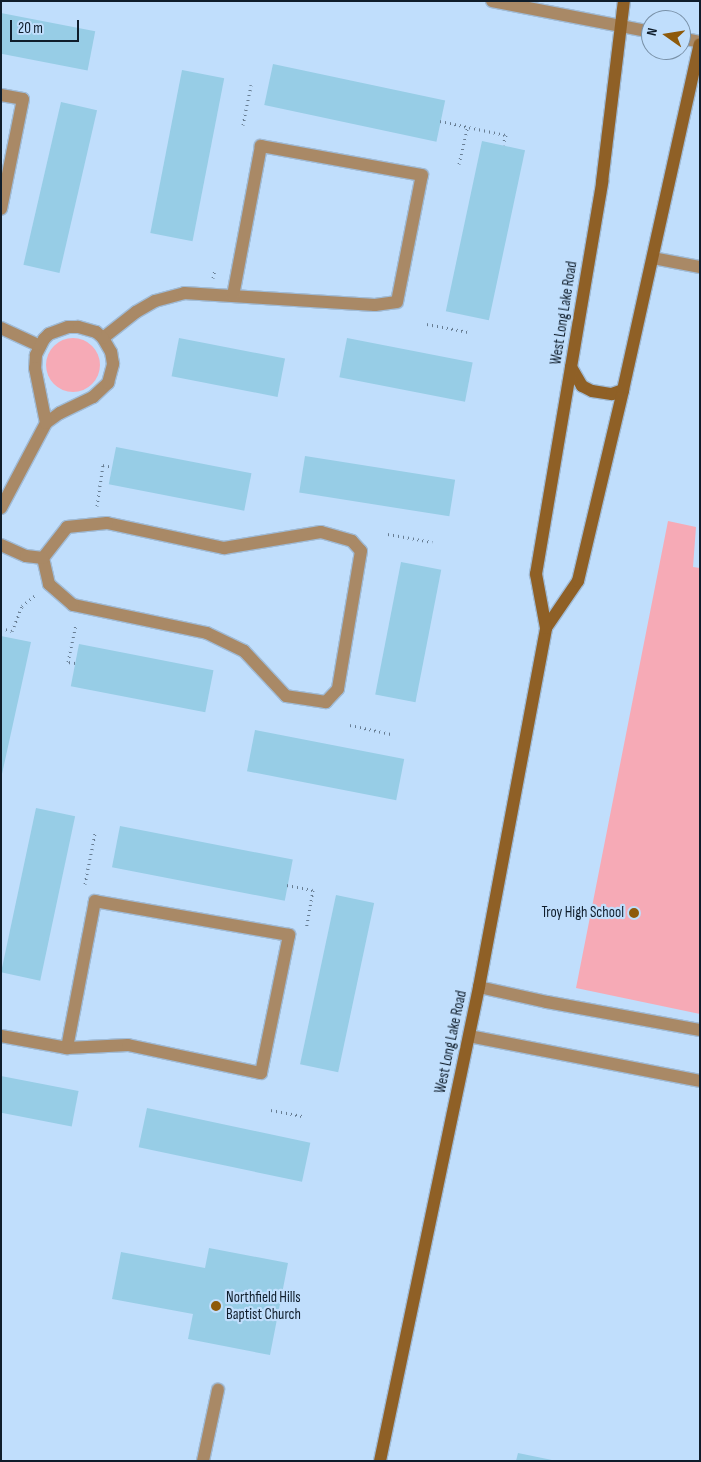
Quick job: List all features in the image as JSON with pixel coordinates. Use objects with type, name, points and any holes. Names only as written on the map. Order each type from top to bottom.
[{"type":"main road","name":"West Long Lake Road","points":[[380,1461],[479,987],[546,628],[536,574],[602,182],[624,1]]},
{"type":"main road","name":"West Long Lake Road","points":[[546,628],[578,581],[653,258],[700,43]]},
{"type":"main road","points":[[571,366],[582,386],[592,392],[612,394],[623,390]]},
{"type":"street","points":[[492,1],[641,30]]},
{"type":"street","points":[[1,95],[23,99],[1,209]]},
{"type":"street","points":[[104,338],[136,312],[155,301],[184,293],[375,305],[397,302],[422,175],[261,146],[234,295]]},
{"type":"street","points":[[653,258],[700,267]]},
{"type":"street","points":[[1,508],[46,423],[60,413],[93,397],[108,383],[113,364],[111,352],[104,338],[86,329],[68,327],[49,334],[40,346],[36,355],[35,368],[46,423]]},
{"type":"street","points":[[1,328],[40,346]]},
{"type":"street","points":[[107,523],[224,548],[321,532],[352,541],[361,551],[338,689],[326,702],[286,696],[244,651],[208,633],[73,605],[49,584],[43,558],[66,527],[107,523]]},
{"type":"street","points":[[1,545],[26,556],[43,558]]},
{"type":"street","points":[[1,1036],[67,1048],[128,1045],[261,1073],[289,935],[95,901],[67,1048]]},
{"type":"street","points":[[479,987],[547,1002],[700,1030]]},
{"type":"street","points":[[469,1036],[700,1081]]},
{"type":"street","points":[[203,1461],[218,1390]]},
{"type":"path","points":[[244,125],[251,86]]},
{"type":"path","points":[[440,121],[506,135],[504,145]]},
{"type":"path","points":[[459,164],[467,128]]},
{"type":"path","points":[[427,324],[468,332]]},
{"type":"path","points":[[97,506],[103,465],[112,467]]},
{"type":"path","points":[[388,534],[432,542]]},
{"type":"path","points":[[1,628],[12,631],[22,606]]},
{"type":"path","points":[[75,664],[68,662],[76,624]]},
{"type":"path","points":[[350,726],[391,734]]},
{"type":"path","points":[[85,884],[95,833]]},
{"type":"path","points":[[287,885],[313,890],[305,929]]},
{"type":"path","points":[[271,1110],[302,1116]]},
{"type":"shaded area","points":[[68,338],[78,338],[88,342],[96,350],[100,365],[96,380],[88,388],[78,392],[68,392],[58,388],[50,380],[46,370],[46,360],[50,350],[58,342]]},
{"type":"shaded area","points":[[668,521],[696,527],[693,567],[700,568],[700,1014],[576,988]]},
{"type":"building","points":[[1,13],[95,31],[88,71],[1,54]]},
{"type":"building","points":[[273,64],[445,101],[436,142],[264,105]]},
{"type":"building","points":[[182,70],[224,78],[193,241],[150,233]]},
{"type":"building","points":[[61,102],[97,110],[59,273],[23,265]]},
{"type":"building","points":[[482,141],[525,150],[489,320],[446,311]]},
{"type":"building","points":[[179,338],[285,359],[278,397],[172,376]]},
{"type":"building","points":[[347,338],[473,362],[465,402],[339,377]]},
{"type":"building","points":[[116,447],[251,473],[244,511],[109,484]]},
{"type":"building","points":[[305,456],[455,480],[449,516],[299,493]]},
{"type":"building","points":[[401,562],[441,570],[415,702],[375,695]]},
{"type":"building","points":[[1,636],[31,642],[2,774],[1,774]]},
{"type":"building","points":[[79,644],[213,670],[205,712],[71,686]]},
{"type":"building","points":[[255,730],[404,759],[396,800],[247,771]]},
{"type":"building","points":[[36,808],[75,816],[40,981],[1,972]]},
{"type":"building","points":[[120,826],[293,860],[285,901],[112,867]]},
{"type":"building","points":[[336,895],[374,903],[338,1072],[300,1064]]},
{"type":"building","points":[[1,1076],[79,1091],[72,1126],[1,1113]]},
{"type":"building","points":[[147,1108],[310,1143],[302,1182],[139,1147]]},
{"type":"building","name":"Northfield Hills Baptist Church","points":[[209,1248],[288,1263],[270,1355],[188,1339],[193,1314],[112,1299],[121,1252],[205,1268]]},
{"type":"building","points":[[518,1453],[552,1460],[552,1461],[516,1461]]},
{"type":"place","name":"Troy High School","points":[[634,913]]},
{"type":"place","name":"Northfield Hills Baptist Church","points":[[216,1306]]}]
